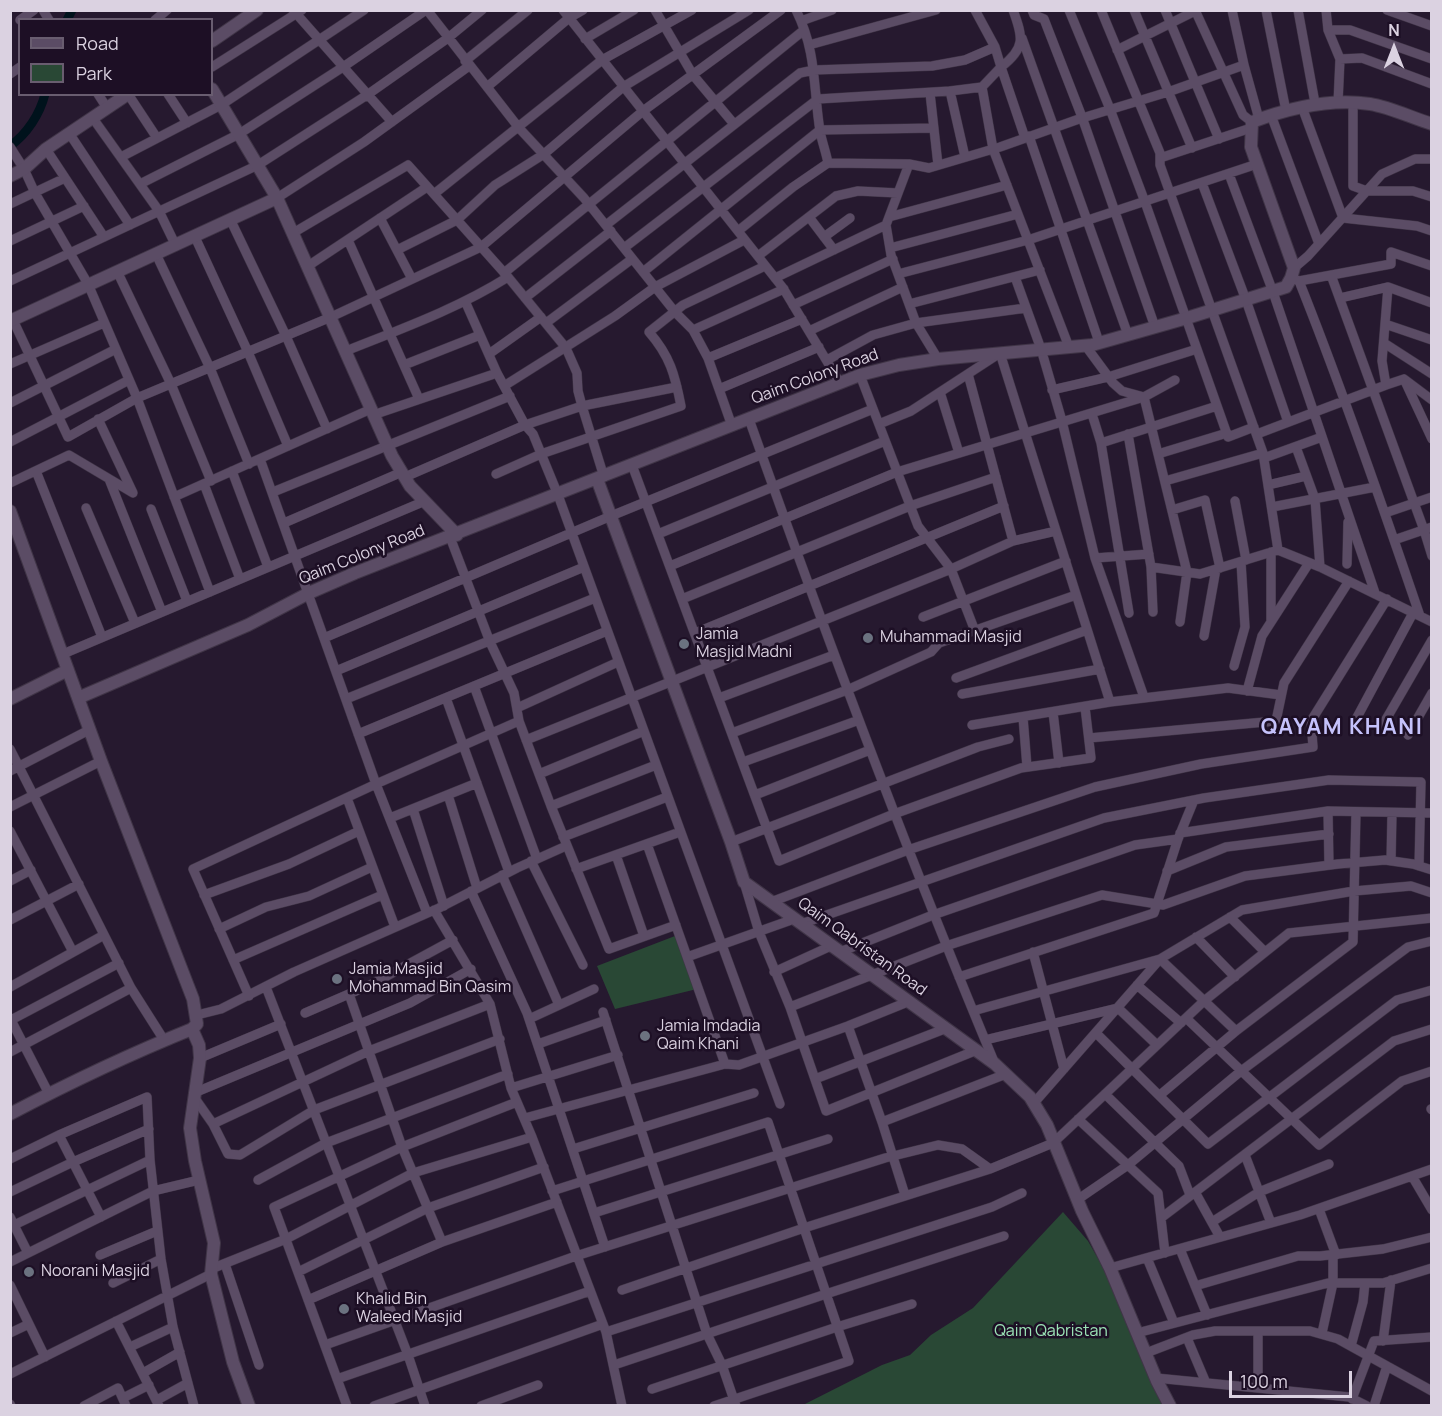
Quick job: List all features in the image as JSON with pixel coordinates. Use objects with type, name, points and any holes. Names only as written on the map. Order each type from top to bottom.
[{"type":"street","points":[[213,40],[257,10]]},
{"type":"street","points":[[121,158],[221,105],[364,10]]},
{"type":"street","points":[[140,184],[239,134],[427,10],[519,126],[589,204],[675,312],[693,330],[708,358],[732,426]]},
{"type":"street","points":[[10,281],[258,165],[367,95],[448,38],[482,10]]},
{"type":"street","points":[[528,10],[467,63],[392,122],[277,198],[12,321],[68,436],[137,398],[331,317],[481,247],[643,111],[781,10]]},
{"type":"street","points":[[487,87],[566,14],[583,10]]},
{"type":"street","points":[[585,39],[634,10]]},
{"type":"street","points":[[655,10],[693,75],[734,124]]},
{"type":"street","points":[[308,266],[380,218],[430,190],[519,126],[602,60],[692,10]]},
{"type":"street","points":[[397,250],[457,220],[495,185],[544,154],[623,87],[749,10]]},
{"type":"street","points":[[796,10],[809,45],[818,99],[820,130],[828,163]]},
{"type":"street","points":[[346,351],[485,291],[715,102],[803,25],[832,10]]},
{"type":"street","points":[[809,45],[936,10]]},
{"type":"street","points":[[975,10],[995,47],[1099,342]]},
{"type":"street","points":[[1013,10],[1128,334]]},
{"type":"street","points":[[1032,10],[1034,15],[1044,19],[1082,117],[1155,327]]},
{"type":"street","points":[[1068,10],[1110,109],[1145,202],[1228,437],[1288,422],[1404,379]]},
{"type":"street","points":[[1101,10],[1160,153],[1160,165],[1264,456],[1272,507],[1274,551],[1271,621]]},
{"type":"street","points":[[1134,10],[1192,148]]},
{"type":"street","points":[[1165,10],[1219,139]]},
{"type":"street","points":[[1232,10],[1258,121],[1319,244]]},
{"type":"street","points":[[1266,10],[1286,111]]},
{"type":"street","points":[[1298,10],[1315,103]]},
{"type":"street","points":[[1326,10],[1328,30],[1340,59],[1338,103]]},
{"type":"street","points":[[1387,10],[1431,26]]},
{"type":"street","points":[[1117,50],[1196,11],[1244,115],[1258,121]]},
{"type":"street","points":[[213,67],[297,12],[392,122]]},
{"type":"street","points":[[566,14],[784,290],[840,383]]},
{"type":"street","points":[[1328,30],[1350,30],[1431,58]]},
{"type":"street","points":[[624,248],[818,99],[950,92],[982,87],[1018,51],[1022,38]]},
{"type":"street","points":[[525,298],[684,163],[800,73],[814,70],[932,66],[965,60],[995,47]]},
{"type":"street","points":[[1340,59],[1362,58],[1431,84]]},
{"type":"street","points":[[738,231],[793,187],[828,163],[909,164],[929,168],[993,149],[1082,117],[1169,92],[1244,65]]},
{"type":"street","points":[[982,87],[993,149],[1069,347]]},
{"type":"street","points":[[213,91],[277,198],[372,412],[403,474],[454,536],[465,578],[489,641],[514,693],[519,721],[564,842],[609,949],[676,925]]},
{"type":"street","points":[[950,92],[965,157]]},
{"type":"street","points":[[930,93],[938,165]]},
{"type":"street","points":[[99,96],[107,108]]},
{"type":"street","points":[[10,176],[24,169],[46,149],[125,96]]},
{"type":"street","points":[[129,96],[157,138]]},
{"type":"street","points":[[169,96],[187,123]]},
{"type":"street","points":[[1160,158],[1219,139],[1286,111],[1315,103],[1370,104],[1431,124]]},
{"type":"street","points":[[1353,103],[1353,186],[1367,191],[1413,191],[1431,197]]},
{"type":"street","points":[[1302,107],[1342,218]]},
{"type":"street","points":[[92,117],[159,211],[176,246]]},
{"type":"street","points":[[1258,121],[1251,147],[1295,276],[1345,401],[1385,513],[1417,614],[1355,721]]},
{"type":"street","points":[[643,272],[820,130],[934,128]]},
{"type":"street","points":[[69,133],[130,225]]},
{"type":"street","points":[[46,149],[104,237]]},
{"type":"street","points":[[12,150],[88,284],[137,398],[210,592]]},
{"type":"street","points":[[1295,276],[1319,244],[1382,174],[1415,159],[1431,159]]},
{"type":"street","points":[[909,164],[888,221],[890,248],[916,323],[938,359]]},
{"type":"street","points":[[898,274],[1028,240],[1257,164]]},
{"type":"street","points":[[293,233],[408,165],[506,275],[566,348],[577,373],[578,391],[610,516],[731,842],[759,932],[790,1007],[826,1111],[981,1045],[1118,1008]]},
{"type":"street","points":[[1229,174],[1273,292],[1374,593]]},
{"type":"street","points":[[10,204],[65,178]]},
{"type":"street","points":[[1203,183],[1288,422]]},
{"type":"street","points":[[775,278],[888,221],[1007,185]]},
{"type":"street","points":[[758,256],[836,196],[858,191],[898,193]]},
{"type":"street","points":[[10,241],[84,206]]},
{"type":"street","points":[[890,248],[1018,214]]},
{"type":"street","points":[[809,217],[834,250]]},
{"type":"street","points":[[380,218],[412,279]]},
{"type":"street","points":[[824,237],[850,218]]},
{"type":"street","points":[[1342,218],[1418,226],[1431,231]]},
{"type":"street","points":[[231,220],[327,429]]},
{"type":"street","points":[[195,237],[288,446]]},
{"type":"street","points":[[348,240],[419,399]]},
{"type":"street","points":[[504,386],[615,316],[655,287],[744,240]]},
{"type":"street","points":[[1295,276],[1331,275],[1391,264],[1391,252],[1431,266]]},
{"type":"street","points":[[156,254],[210,368],[249,464]]},
{"type":"street","points":[[489,354],[632,259]]},
{"type":"street","points":[[793,305],[893,259]]},
{"type":"street","points":[[496,474],[542,454],[681,406],[674,371],[666,354],[650,332],[683,305],[765,266]]},
{"type":"street","points":[[909,304],[1040,270]]},
{"type":"street","points":[[117,272],[171,384],[240,579]]},
{"type":"street","points":[[1331,275],[1414,504],[1428,529],[1431,556]]},
{"type":"street","name":"Qaim Colony Road","points":[[78,698],[248,625],[309,593],[356,573],[860,375],[899,365],[938,359],[1069,347],[1099,342],[1273,292],[1286,287],[1295,276]]},
{"type":"street","points":[[1015,277],[1041,349],[1062,421],[1095,558],[1144,698]]},
{"type":"street","points":[[809,331],[903,287]]},
{"type":"street","points":[[1340,298],[1388,287],[1431,303]]},
{"type":"street","points":[[1386,384],[1382,361],[1388,287]]},
{"type":"street","points":[[693,330],[784,290]]},
{"type":"street","points":[[465,301],[497,373],[525,425],[533,434],[542,454],[780,1104]]},
{"type":"street","points":[[827,360],[873,336],[916,323],[1026,308]]},
{"type":"street","points":[[708,358],[802,319]]},
{"type":"street","points":[[10,364],[104,324]]},
{"type":"street","points":[[1385,324],[1431,340]]},
{"type":"street","points":[[404,365],[480,335]]},
{"type":"street","points":[[1384,343],[1431,374]]},
{"type":"street","points":[[1085,345],[1108,377],[1122,391],[1144,397]]},
{"type":"street","points":[[719,389],[819,347]]},
{"type":"street","points":[[10,403],[116,349]]},
{"type":"street","points":[[1052,390],[1108,377],[1197,349]]},
{"type":"street","points":[[879,424],[911,411],[1000,353],[1110,702]]},
{"type":"street","points":[[174,497],[327,429],[372,412],[497,373]]},
{"type":"street","points":[[968,374],[1013,541]]},
{"type":"street","points":[[860,375],[918,526],[951,569],[975,631]]},
{"type":"street","points":[[1404,379],[1431,400]]},
{"type":"street","points":[[1404,379],[1431,439]]},
{"type":"street","points":[[10,442],[129,380]]},
{"type":"street","points":[[670,566],[897,472],[1144,397],[1175,380]]},
{"type":"street","points":[[284,523],[525,425],[582,406],[677,387]]},
{"type":"street","points":[[940,392],[959,453]]},
{"type":"street","points":[[273,492],[510,396]]},
{"type":"street","points":[[1144,397],[1187,572],[1180,622]]},
{"type":"street","points":[[1101,443],[1217,406]]},
{"type":"street","points":[[324,638],[645,501],[873,409]]},
{"type":"street","points":[[1092,414],[1101,443],[1129,613]]},
{"type":"street","points":[[10,483],[69,454],[133,493],[98,419]]},
{"type":"street","points":[[749,419],[882,783],[973,1011],[981,1045]]},
{"type":"street","points":[[1158,454],[1227,433]]},
{"type":"street","points":[[1128,434],[1151,567],[1153,612]]},
{"type":"street","points":[[1165,481],[1264,456],[1322,438]]},
{"type":"street","points":[[658,534],[885,441]]},
{"type":"street","points":[[1296,447],[1315,499],[1320,567]]},
{"type":"street","points":[[260,459],[390,818],[431,912],[453,940],[490,1004],[512,1088],[605,1328],[622,1406]]},
{"type":"street","points":[[632,465],[779,861],[894,814],[1027,767],[1091,758],[1085,707]]},
{"type":"street","points":[[36,471],[102,637]]},
{"type":"street","points":[[232,471],[268,567]]},
{"type":"street","points":[[1268,485],[1306,476]]},
{"type":"street","points":[[682,599],[910,506],[996,477]]},
{"type":"street","points":[[109,479],[162,612]]},
{"type":"street","points":[[1272,507],[1374,487]]},
{"type":"street","points":[[1385,513],[1431,498]]},
{"type":"street","points":[[1172,510],[1205,500],[1218,569],[1204,636]]},
{"type":"street","points":[[63,654],[425,501]]},
{"type":"street","points":[[1234,666],[1245,627],[1243,561],[1235,501]]},
{"type":"street","points":[[694,633],[1004,506]]},
{"type":"street","points":[[86,508],[135,623]]},
{"type":"street","points":[[151,509],[187,602]]},
{"type":"street","points":[[10,511],[89,730],[197,1014],[197,1024],[192,1029],[10,1114]]},
{"type":"street","points":[[1347,564],[1348,513]]},
{"type":"street","points":[[1394,540],[1428,529]]},
{"type":"street","points":[[526,740],[951,569],[1013,541],[1056,531]]},
{"type":"street","points":[[1151,567],[1200,574],[1274,551],[1309,562],[1431,622]]},
{"type":"street","points":[[1095,558],[1149,554]]},
{"type":"street","points":[[923,617],[1066,561]]},
{"type":"street","points":[[1246,691],[1262,636],[1309,562]]},
{"type":"street","points":[[336,670],[584,567]]},
{"type":"street","points":[[1089,738],[1276,721],[1284,683],[1349,581]]},
{"type":"street","points":[[732,733],[847,690],[931,652],[939,643],[1077,596]]},
{"type":"street","points":[[346,699],[595,598]]},
{"type":"street","points":[[771,902],[908,850],[1095,788],[1201,764],[1313,747],[1311,721],[1387,599]]},
{"type":"street","points":[[956,678],[1088,630]]},
{"type":"street","points":[[358,734],[607,631]]},
{"type":"street","points":[[1381,728],[1431,640]]},
{"type":"street","points":[[719,698],[834,655]]},
{"type":"street","points":[[517,708],[618,662]]},
{"type":"street","points":[[962,694],[1100,669]]},
{"type":"street","points":[[10,699],[68,670]]},
{"type":"street","points":[[474,686],[534,860],[583,965]]},
{"type":"street","points":[[972,725],[1110,702],[1228,688],[1281,695]]},
{"type":"street","points":[[1408,735],[1431,693]]},
{"type":"street","points":[[446,698],[506,873],[560,1005]]},
{"type":"street","points":[[1053,712],[1059,763]]},
{"type":"street","points":[[1023,717],[1027,767]]},
{"type":"street","points":[[743,762],[859,720]]},
{"type":"street","points":[[249,996],[193,869],[519,721]]},
{"type":"street","points":[[15,769],[89,730]]},
{"type":"street","points":[[539,774],[644,731]]},
{"type":"street","points":[[731,842],[978,747],[1009,739]]},
{"type":"street","points":[[10,748],[15,769],[34,795],[131,988],[165,1040]]},
{"type":"street","points":[[755,795],[870,750]]},
{"type":"street","points":[[10,807],[101,761]]},
{"type":"street","points":[[551,806],[656,765]]},
{"type":"street","points":[[687,957],[920,882],[1104,818],[1194,800],[1329,780],[1421,782],[1419,866]]},
{"type":"street","points":[[390,818],[477,783]]},
{"type":"street","points":[[448,795],[474,890],[529,1019],[605,1246]]},
{"type":"street","points":[[197,1014],[221,1009],[294,972],[444,906],[564,842],[667,797]]},
{"type":"street","points":[[347,798],[394,927]]},
{"type":"street","points":[[959,977],[1154,913],[1179,836],[1194,800]]},
{"type":"street","points":[[413,809],[444,906]]},
{"type":"street","points":[[774,972],[1136,845],[1328,812],[1431,813]]},
{"type":"street","points":[[1328,812],[1329,865]]},
{"type":"street","points":[[1160,1095],[1236,1031],[1353,942],[1356,812]]},
{"type":"street","points":[[1391,861],[1392,813]]},
{"type":"street","points":[[10,831],[13,843],[31,870],[73,952]]},
{"type":"street","points":[[204,895],[289,864],[359,831]]},
{"type":"street","points":[[576,869],[680,832]]},
{"type":"street","points":[[1167,871],[1226,847],[1329,834]]},
{"type":"street","points":[[648,844],[725,1065]]},
{"type":"street","points":[[616,855],[644,936]]},
{"type":"street","points":[[790,1007],[946,946],[1102,895],[1163,905],[1245,876],[1329,865],[1391,861],[1431,870]]},
{"type":"street","points":[[219,929],[266,907],[309,896],[372,867]]},
{"type":"street","points":[[10,881],[31,870]]},
{"type":"street","name":"Qaim Qabristan Road","points":[[744,882],[947,1028],[981,1045],[995,1064],[1034,1103],[1047,1125],[1077,1200],[1110,1268],[1170,1406]]},
{"type":"street","points":[[10,920],[79,884]]},
{"type":"street","points":[[1034,1103],[1160,960],[1242,910],[1354,891],[1411,886],[1431,893]]},
{"type":"street","points":[[232,960],[382,894]]},
{"type":"street","points":[[1230,917],[1265,952]]},
{"type":"street","points":[[622,1290],[804,1228],[990,1169],[1053,1143],[1204,1001],[1289,933],[1431,918]]},
{"type":"street","points":[[10,987],[104,935]]},
{"type":"street","points":[[1196,937],[1235,976]]},
{"type":"street","points":[[305,1013],[372,984],[453,940]]},
{"type":"street","points":[[1077,1200],[1128,1165],[1241,1071],[1408,947],[1431,941]]},
{"type":"street","points":[[1033,952],[1064,1069]]},
{"type":"street","points":[[1160,960],[1236,1031]]},
{"type":"street","points":[[973,1011],[1160,960]]},
{"type":"street","points":[[49,1094],[11,1019],[119,963]]},
{"type":"street","points":[[194,1095],[410,1003],[471,969]]},
{"type":"street","points":[[1137,985],[1217,1048],[1319,1145],[1402,1081],[1431,1071]]},
{"type":"street","points":[[266,987],[408,1354],[425,1406]]},
{"type":"street","points":[[10,1052],[131,988]]},
{"type":"street","points":[[529,1019],[594,989]]},
{"type":"street","points":[[1096,1033],[1208,1144],[1397,1000],[1431,990]]},
{"type":"street","points":[[349,994],[402,1147],[442,1242]]},
{"type":"street","points":[[525,1118],[725,1065],[739,1065],[910,1001]]},
{"type":"street","points":[[213,1124],[369,1051],[490,1004]]},
{"type":"street","points":[[1118,1008],[1157,1045]]},
{"type":"street","points":[[538,1044],[605,1016],[707,1334],[722,1365],[734,1402]]},
{"type":"street","points":[[200,1058],[281,1024]]},
{"type":"street","points":[[848,1026],[872,1091],[905,1196]]},
{"type":"street","points":[[815,1079],[947,1028]]},
{"type":"street","points":[[192,1029],[199,1045],[200,1058],[190,1128],[199,1180],[214,1243],[211,1271],[233,1362],[249,1406]]},
{"type":"street","points":[[1161,1218],[1394,1041],[1431,1029]]},
{"type":"street","points":[[194,1095],[213,1124],[228,1154],[240,1155],[314,1110],[500,1039]]},
{"type":"street","points":[[512,1088],[618,1055]]},
{"type":"street","points":[[258,1180],[326,1143],[508,1074]]},
{"type":"street","points":[[882,1122],[1006,1074]]},
{"type":"street","points":[[573,1149],[754,1093]]},
{"type":"street","points":[[1105,1094],[1179,1166],[1192,1194],[1212,1222],[1220,1238]]},
{"type":"street","points":[[10,1160],[59,1135],[147,1097],[150,1160],[161,1259],[173,1327],[194,1406]]},
{"type":"street","points":[[347,1406],[274,1207],[402,1147],[517,1102]]},
{"type":"street","points":[[1078,1119],[1158,1193],[1165,1253]]},
{"type":"street","points":[[552,1191],[768,1122],[849,1361],[734,1402],[714,1406]]},
{"type":"street","points":[[10,1192],[149,1129]]},
{"type":"street","points":[[59,1135],[101,1217]]},
{"type":"street","points":[[10,1374],[225,1264],[286,1239],[413,1173],[532,1137]]},
{"type":"street","points":[[594,1213],[828,1139]]},
{"type":"street","points":[[325,1345],[605,1246],[893,1156],[938,1145],[962,1149],[990,1169]]},
{"type":"street","points":[[1245,1155],[1271,1223]]},
{"type":"street","points":[[28,1253],[12,1223],[150,1160]]},
{"type":"street","points":[[1212,1222],[1259,1192],[1329,1164]]},
{"type":"street","points":[[298,1272],[428,1208],[544,1167]]},
{"type":"street","points":[[1110,1268],[1319,1209],[1431,1169]]},
{"type":"street","points":[[1412,1176],[1431,1210]]},
{"type":"street","points":[[10,1262],[153,1191],[199,1180]]},
{"type":"street","points":[[374,1406],[605,1328],[698,1303],[992,1207],[1022,1193]]},
{"type":"street","points":[[308,1300],[442,1242],[557,1202]]},
{"type":"street","points":[[1319,1209],[1334,1255],[1333,1283],[1322,1334]]},
{"type":"street","points":[[100,1255],[157,1231]]},
{"type":"street","points":[[614,1365],[1004,1236]]},
{"type":"street","points":[[1195,1286],[1298,1256],[1334,1255],[1383,1249],[1431,1237]]},
{"type":"street","points":[[1180,1249],[1207,1315]]},
{"type":"street","points":[[1147,1258],[1174,1323]]},
{"type":"street","points":[[113,1283],[161,1259]]},
{"type":"street","points":[[225,1264],[259,1365]]},
{"type":"street","points":[[1137,1333],[1333,1283],[1383,1283],[1431,1268]]},
{"type":"street","points":[[1383,1341],[1391,1280]]},
{"type":"street","points":[[1351,1346],[1363,1302],[1365,1283]]},
{"type":"street","points":[[10,1285],[14,1300],[45,1357]]},
{"type":"street","points":[[337,1379],[590,1291]]},
{"type":"street","points":[[652,1389],[912,1304]]},
{"type":"street","points":[[116,1320],[158,1403],[188,1383]]},
{"type":"street","points":[[10,1333],[29,1324]]},
{"type":"street","points":[[130,1347],[173,1327]]},
{"type":"street","points":[[1146,1353],[1187,1338],[1215,1331],[1310,1331],[1351,1346],[1431,1391]]},
{"type":"street","points":[[1258,1331],[1258,1388]]},
{"type":"street","points":[[1352,1399],[1370,1357],[1374,1341],[1431,1337]]},
{"type":"street","points":[[1187,1338],[1206,1383]]},
{"type":"street","points":[[142,1373],[180,1352]]},
{"type":"street","points":[[1374,1406],[1387,1366]]},
{"type":"street","points":[[1156,1378],[1352,1399],[1367,1406]]},
{"type":"street","points":[[481,1406],[538,1384]]},
{"type":"street","points":[[84,1406],[118,1388],[125,1402],[149,1385]]},
{"type":"green space","points":[[675,936],[697,989],[615,1009],[597,966]]},
{"type":"green space","name":"Qaim Qabristan","points":[[1063,1212],[1088,1241],[1104,1269],[1163,1406],[801,1406],[882,1365],[910,1355],[931,1335],[973,1308]]},
{"type":"waterway","points":[[68,18],[72,10]]},
{"type":"waterway","points":[[10,146],[32,123],[44,96]]},
{"type":"place","name":"Muhammadi Masjid","points":[[868,638]]},
{"type":"place","name":"Jamia Masjid Madni","points":[[684,644]]},
{"type":"place","name":"Jamia Masjid Mohammad Bin Qasim","points":[[337,979]]},
{"type":"place","name":"Jamia Imdadia Qaim Khani","points":[[645,1036]]},
{"type":"place","name":"Noorani Masjid","points":[[29,1272]]},
{"type":"place","name":"Khalid Bin Waleed Masjid","points":[[344,1309]]},
{"type":"district","name":"QAYAM KHANI","points":[[1342,728]]}]
